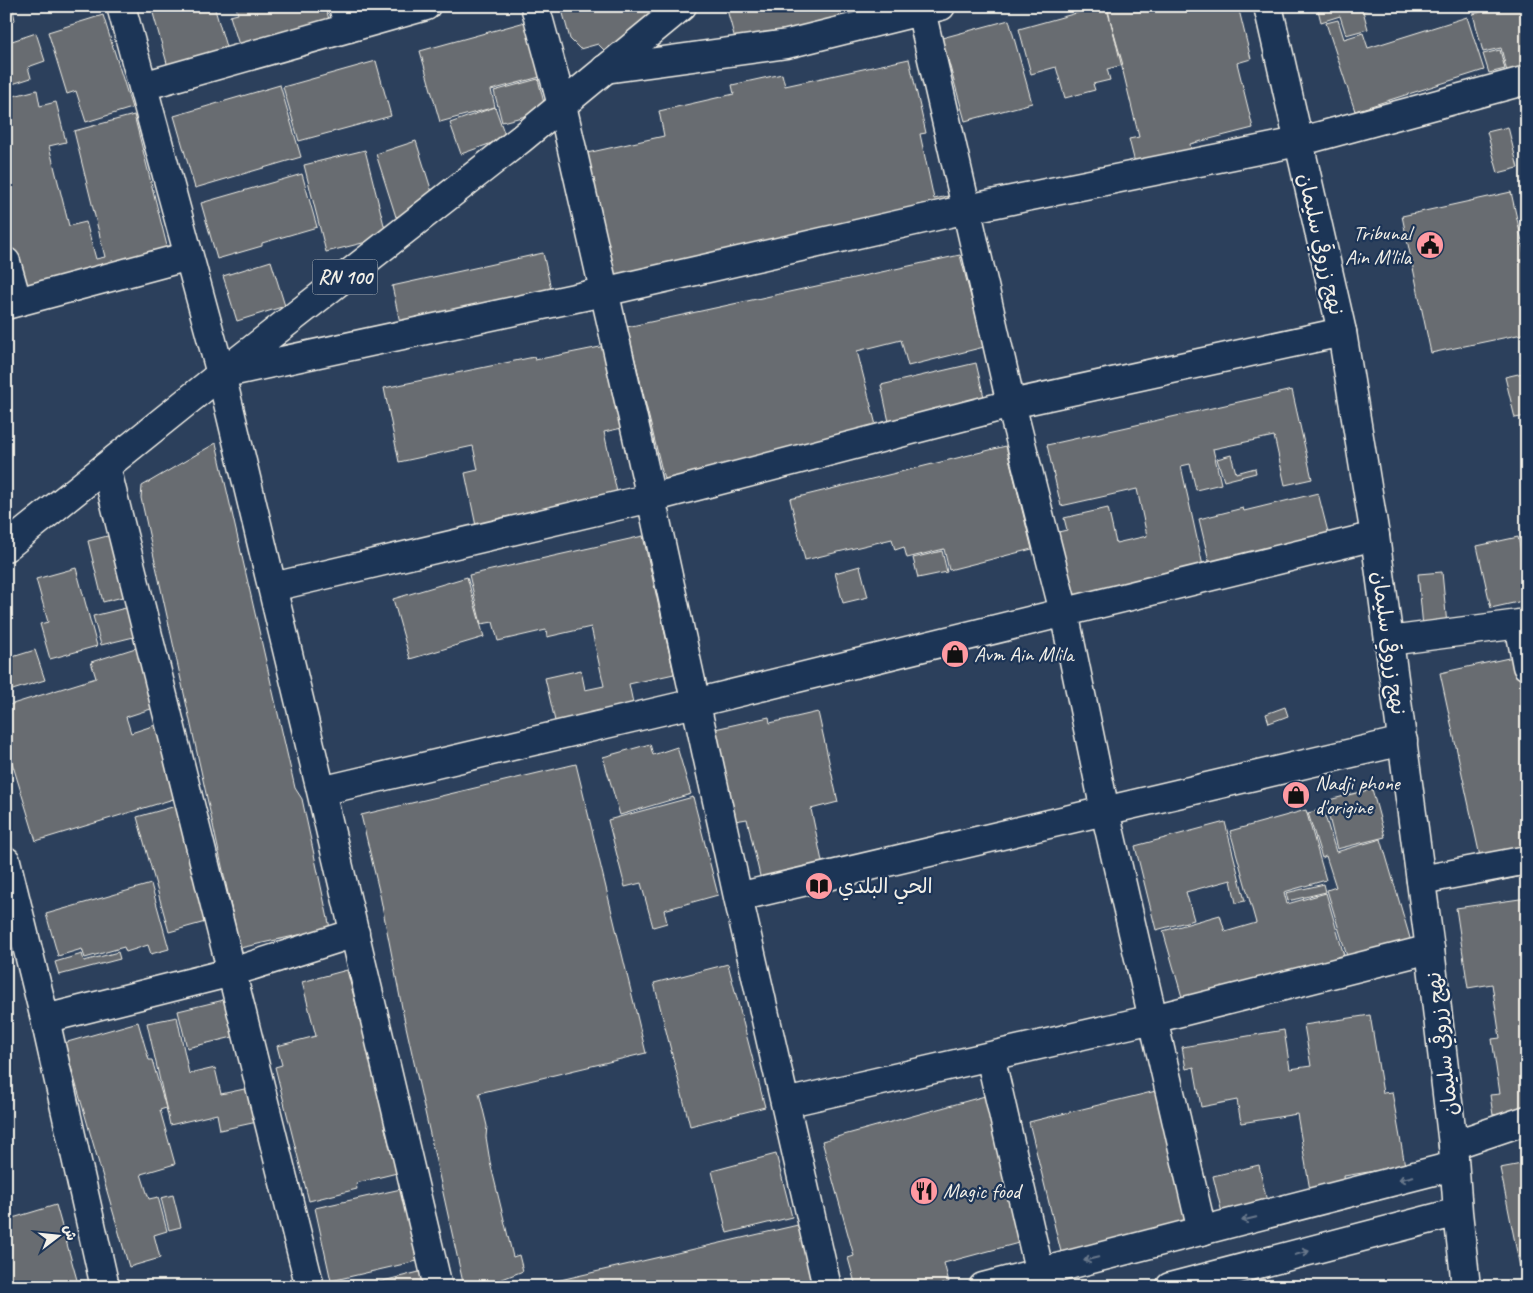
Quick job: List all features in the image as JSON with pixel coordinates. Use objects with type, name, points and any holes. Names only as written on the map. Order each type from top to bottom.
[{"type":"street","points":[[122,6],[221,374],[322,791],[438,1287]]},
{"type":"street","points":[[143,86],[346,17],[426,6]]},
{"type":"street","points":[[536,6],[562,105],[651,498],[738,897],[827,1287]]},
{"type":"street","name":"RN 100","points":[[6,547],[221,374],[562,105],[682,6]]},
{"type":"street","name":"نهج زروقي سليمان","points":[[1268,6],[1342,332],[1375,536],[1430,949],[1466,1287]]},
{"type":"street","points":[[605,69],[787,44],[927,8],[967,209],[1011,404],[1064,612],[1105,811],[1202,1231]]},
{"type":"street","points":[[221,374],[603,292],[967,209],[1298,142],[1527,80]]},
{"type":"street","points":[[6,262],[12,303],[189,256]]},
{"type":"street","points":[[273,586],[651,498],[1011,404],[1342,332]]},
{"type":"street","points":[[106,467],[310,1287]]},
{"type":"street","points":[[322,791],[695,703],[1375,536]]},
{"type":"street","points":[[1389,640],[1523,624],[1527,666]]},
{"type":"street","points":[[738,897],[1403,741]]},
{"type":"street","points":[[1421,880],[1527,860]]},
{"type":"street","points":[[6,862],[15,938],[45,1019],[105,1287]]},
{"type":"street","points":[[45,1019],[232,972],[355,933]]},
{"type":"street","points":[[785,1103],[1153,1019],[1430,949]]},
{"type":"street","points":[[990,1056],[1041,1280]]},
{"type":"street","points":[[983,1287],[1041,1280],[1453,1156],[1527,1120]]},
{"type":"street","points":[[1170,1287],[1458,1212]]},
{"type":"building","points":[[6,6],[12,6],[15,20],[6,22]]},
{"type":"building","points":[[151,6],[214,6],[229,57],[170,74]]},
{"type":"building","points":[[236,6],[325,6],[332,29],[239,45],[230,16],[238,14]]},
{"type":"building","points":[[561,6],[692,6],[660,36],[605,51],[598,44],[580,49],[570,39]]},
{"type":"building","points":[[726,6],[865,6],[868,20],[740,57]]},
{"type":"building","points":[[1106,6],[1123,65],[1107,69],[1110,80],[1093,84],[1095,90],[1065,98],[1056,67],[1031,74],[1019,29]]},
{"type":"building","points":[[1123,6],[1238,6],[1251,59],[1237,63],[1253,128],[1190,144],[1191,149],[1135,163],[1129,139],[1139,137],[1108,10]]},
{"type":"building","points":[[1317,6],[1379,6],[1363,11],[1368,29],[1346,35],[1340,16],[1321,22]]},
{"type":"building","points":[[1505,6],[1527,6],[1527,67],[1507,72],[1501,48],[1483,52],[1473,14]]},
{"type":"building","points":[[103,15],[132,108],[86,122],[76,91],[67,94],[48,32]]},
{"type":"building","points":[[1467,17],[1484,70],[1355,111],[1326,23],[1338,20],[1344,39],[1363,33],[1368,48]]},
{"type":"building","points":[[1009,20],[1032,103],[965,121],[942,38]]},
{"type":"building","points":[[525,22],[540,77],[491,90],[495,107],[440,122],[420,51]]},
{"type":"building","points":[[36,33],[45,61],[28,67],[31,78],[6,86],[6,43]]},
{"type":"building","points":[[1500,50],[1505,69],[1489,73],[1483,54]]},
{"type":"building","points":[[909,59],[926,133],[920,134],[934,199],[948,196],[950,205],[615,282],[587,153],[664,136],[659,111],[734,94],[732,85],[782,74],[785,86]]},
{"type":"building","points":[[376,61],[391,116],[299,141],[283,87]]},
{"type":"building","points":[[538,79],[546,111],[502,122],[494,91]]},
{"type":"building","points":[[280,85],[301,157],[195,188],[174,116]]},
{"type":"building","points":[[37,90],[40,106],[56,102],[66,142],[49,146],[69,226],[86,222],[96,259],[105,257],[74,131],[134,115],[169,254],[25,298],[6,224],[6,98]]},
{"type":"building","points":[[495,107],[506,138],[461,154],[450,123]]},
{"type":"building","points":[[1508,127],[1518,168],[1498,173],[1487,132]]},
{"type":"building","points":[[416,141],[436,205],[396,217],[376,154]]},
{"type":"building","points":[[365,150],[387,237],[326,252],[304,165]]},
{"type":"building","points":[[302,174],[317,227],[262,243],[262,246],[217,259],[201,203]]},
{"type":"building","points":[[1511,192],[1527,264],[1527,333],[1431,353],[1402,216]]},
{"type":"building","points":[[543,253],[553,298],[402,332],[392,286]]},
{"type":"building","points":[[960,255],[984,347],[908,366],[901,340],[857,351],[880,441],[664,479],[627,327]]},
{"type":"building","points":[[271,261],[285,306],[237,321],[223,276]]},
{"type":"building","points":[[605,346],[622,428],[604,432],[618,497],[476,526],[465,473],[478,470],[473,446],[399,462],[384,388],[534,357],[535,360]]},
{"type":"building","points":[[976,363],[987,410],[879,436],[877,424],[889,422],[881,385]]},
{"type":"building","points":[[1527,372],[1527,416],[1515,418],[1505,377]]},
{"type":"building","points":[[1292,390],[1312,479],[1285,485],[1274,436],[1213,449],[1221,484],[1196,490],[1190,464],[1181,466],[1205,575],[1075,603],[1070,577],[1064,578],[1054,533],[1067,530],[1064,518],[1108,508],[1116,543],[1147,536],[1137,489],[1061,506],[1047,445]]},
{"type":"building","points":[[216,443],[295,788],[302,799],[330,928],[240,948],[141,498],[142,486]]},
{"type":"building","points":[[1006,446],[1032,549],[949,570],[944,549],[907,558],[904,547],[895,550],[892,539],[805,560],[790,499]]},
{"type":"building","points":[[1231,455],[1236,473],[1255,468],[1256,473],[1224,481],[1217,459]]},
{"type":"building","points":[[1318,493],[1329,536],[1210,565],[1199,519],[1243,508],[1244,511]]},
{"type":"building","points":[[123,532],[138,593],[103,602],[88,541]]},
{"type":"building","points":[[643,536],[674,674],[629,684],[633,703],[555,721],[545,678],[581,670],[585,690],[604,686],[591,627],[547,637],[546,630],[498,641],[493,622],[481,624],[469,575]]},
{"type":"building","points":[[1518,537],[1524,566],[1527,566],[1527,600],[1491,608],[1477,546]]},
{"type":"building","points":[[942,551],[947,572],[918,578],[913,558]]},
{"type":"building","points":[[860,566],[868,597],[843,603],[835,573]]},
{"type":"building","points":[[76,568],[97,646],[50,659],[40,624],[48,622],[36,579]]},
{"type":"building","points":[[1442,572],[1447,625],[1423,627],[1418,574]]},
{"type":"building","points":[[467,577],[484,637],[410,659],[393,599]]},
{"type":"building","points":[[142,604],[150,633],[101,645],[93,616]]},
{"type":"building","points":[[142,646],[160,706],[126,717],[131,733],[171,720],[193,793],[36,841],[6,743],[6,706],[96,678],[91,662]]},
{"type":"building","points":[[35,650],[45,680],[6,692],[6,659]]},
{"type":"building","points":[[1527,654],[1527,875],[1486,884],[1440,673]]},
{"type":"building","points":[[1285,707],[1288,716],[1269,723],[1266,714]]},
{"type":"building","points":[[818,712],[838,802],[811,809],[824,871],[762,885],[747,819],[735,821],[715,729],[769,717],[770,723]]},
{"type":"building","points":[[650,744],[653,755],[677,747],[691,794],[620,815],[603,757]]},
{"type":"building","points":[[576,764],[646,1053],[479,1093],[487,1126],[486,1137],[490,1162],[513,1257],[519,1255],[523,1271],[482,1287],[464,1287],[403,1013],[380,895],[361,815]]},
{"type":"building","points":[[1372,789],[1385,837],[1337,849],[1325,801]]},
{"type":"building","points":[[693,797],[718,895],[664,910],[667,923],[653,927],[641,883],[625,887],[608,820]]},
{"type":"building","points":[[190,802],[209,921],[169,932],[137,817]]},
{"type":"building","points":[[1323,809],[1336,852],[1381,839],[1412,945],[1349,963],[1327,890],[1336,887],[1326,856],[1322,858],[1308,813]]},
{"type":"building","points":[[1306,810],[1326,880],[1284,892],[1287,904],[1326,893],[1347,966],[1186,1011],[1163,931],[1220,915],[1225,932],[1256,923],[1230,831]]},
{"type":"building","points":[[1225,822],[1245,901],[1236,903],[1231,880],[1186,892],[1194,920],[1156,930],[1135,846]]},
{"type":"building","points":[[6,877],[23,943],[6,947]]},
{"type":"building","points":[[151,884],[169,949],[151,954],[148,945],[126,952],[124,947],[85,958],[82,949],[58,956],[46,914]]},
{"type":"building","points":[[1324,884],[1326,892],[1288,901],[1286,893]]},
{"type":"building","points":[[1527,898],[1527,1110],[1493,1115],[1490,1095],[1500,1094],[1492,1039],[1500,1038],[1492,984],[1468,988],[1456,908]]},
{"type":"building","points":[[118,952],[120,959],[59,975],[55,962],[82,954],[84,961]]},
{"type":"building","points":[[728,964],[765,1107],[690,1126],[654,983]]},
{"type":"building","points":[[347,970],[387,1124],[384,1125],[397,1173],[356,1183],[357,1189],[309,1201],[275,1067],[282,1065],[277,1046],[316,1036],[302,982]]},
{"type":"building","points":[[228,999],[237,1036],[187,1048],[178,1011]]},
{"type":"building","points":[[1370,1015],[1383,1093],[1392,1092],[1405,1166],[1344,1176],[1347,1197],[1312,1202],[1297,1114],[1241,1123],[1237,1100],[1201,1107],[1194,1067],[1186,1069],[1182,1047],[1284,1030],[1290,1069],[1311,1066],[1304,1025]]},
{"type":"building","points":[[177,1017],[189,1074],[215,1068],[221,1094],[249,1088],[257,1122],[220,1130],[217,1114],[170,1125],[147,1023]]},
{"type":"building","points":[[138,1022],[149,1060],[152,1060],[166,1108],[160,1110],[175,1164],[141,1174],[149,1199],[158,1197],[167,1231],[154,1235],[160,1258],[129,1267],[64,1043]]},
{"type":"building","points":[[1160,1090],[1193,1224],[1062,1256],[1029,1122]]},
{"type":"building","name":"Magic food","points":[[985,1096],[1026,1241],[944,1263],[949,1282],[932,1287],[856,1287],[848,1258],[854,1256],[822,1141]]},
{"type":"building","points":[[776,1154],[792,1217],[727,1233],[712,1171]]},
{"type":"building","points":[[1527,1163],[1527,1287],[1524,1287],[1500,1168]]},
{"type":"building","points":[[1259,1165],[1267,1202],[1222,1213],[1213,1176]]},
{"type":"building","points":[[401,1189],[417,1261],[331,1281],[315,1208]]},
{"type":"building","points":[[173,1195],[181,1227],[169,1230],[161,1198]]},
{"type":"building","points":[[56,1205],[79,1287],[6,1287],[6,1220]]},
{"type":"building","points":[[798,1225],[813,1287],[530,1287]]},
{"type":"building","points":[[423,1271],[427,1287],[359,1287]]},
{"type":"place","name":"Tribunal Ain M'lila","points":[[1430,245]]},
{"type":"place","name":"Avm Ain Mlila","points":[[955,654]]},
{"type":"place","name":"Nadji phone d'origine","points":[[1296,795]]},
{"type":"place","name":"الحي البلدي","points":[[819,886]]},
{"type":"place","name":"Magic food","points":[[924,1191]]}]
